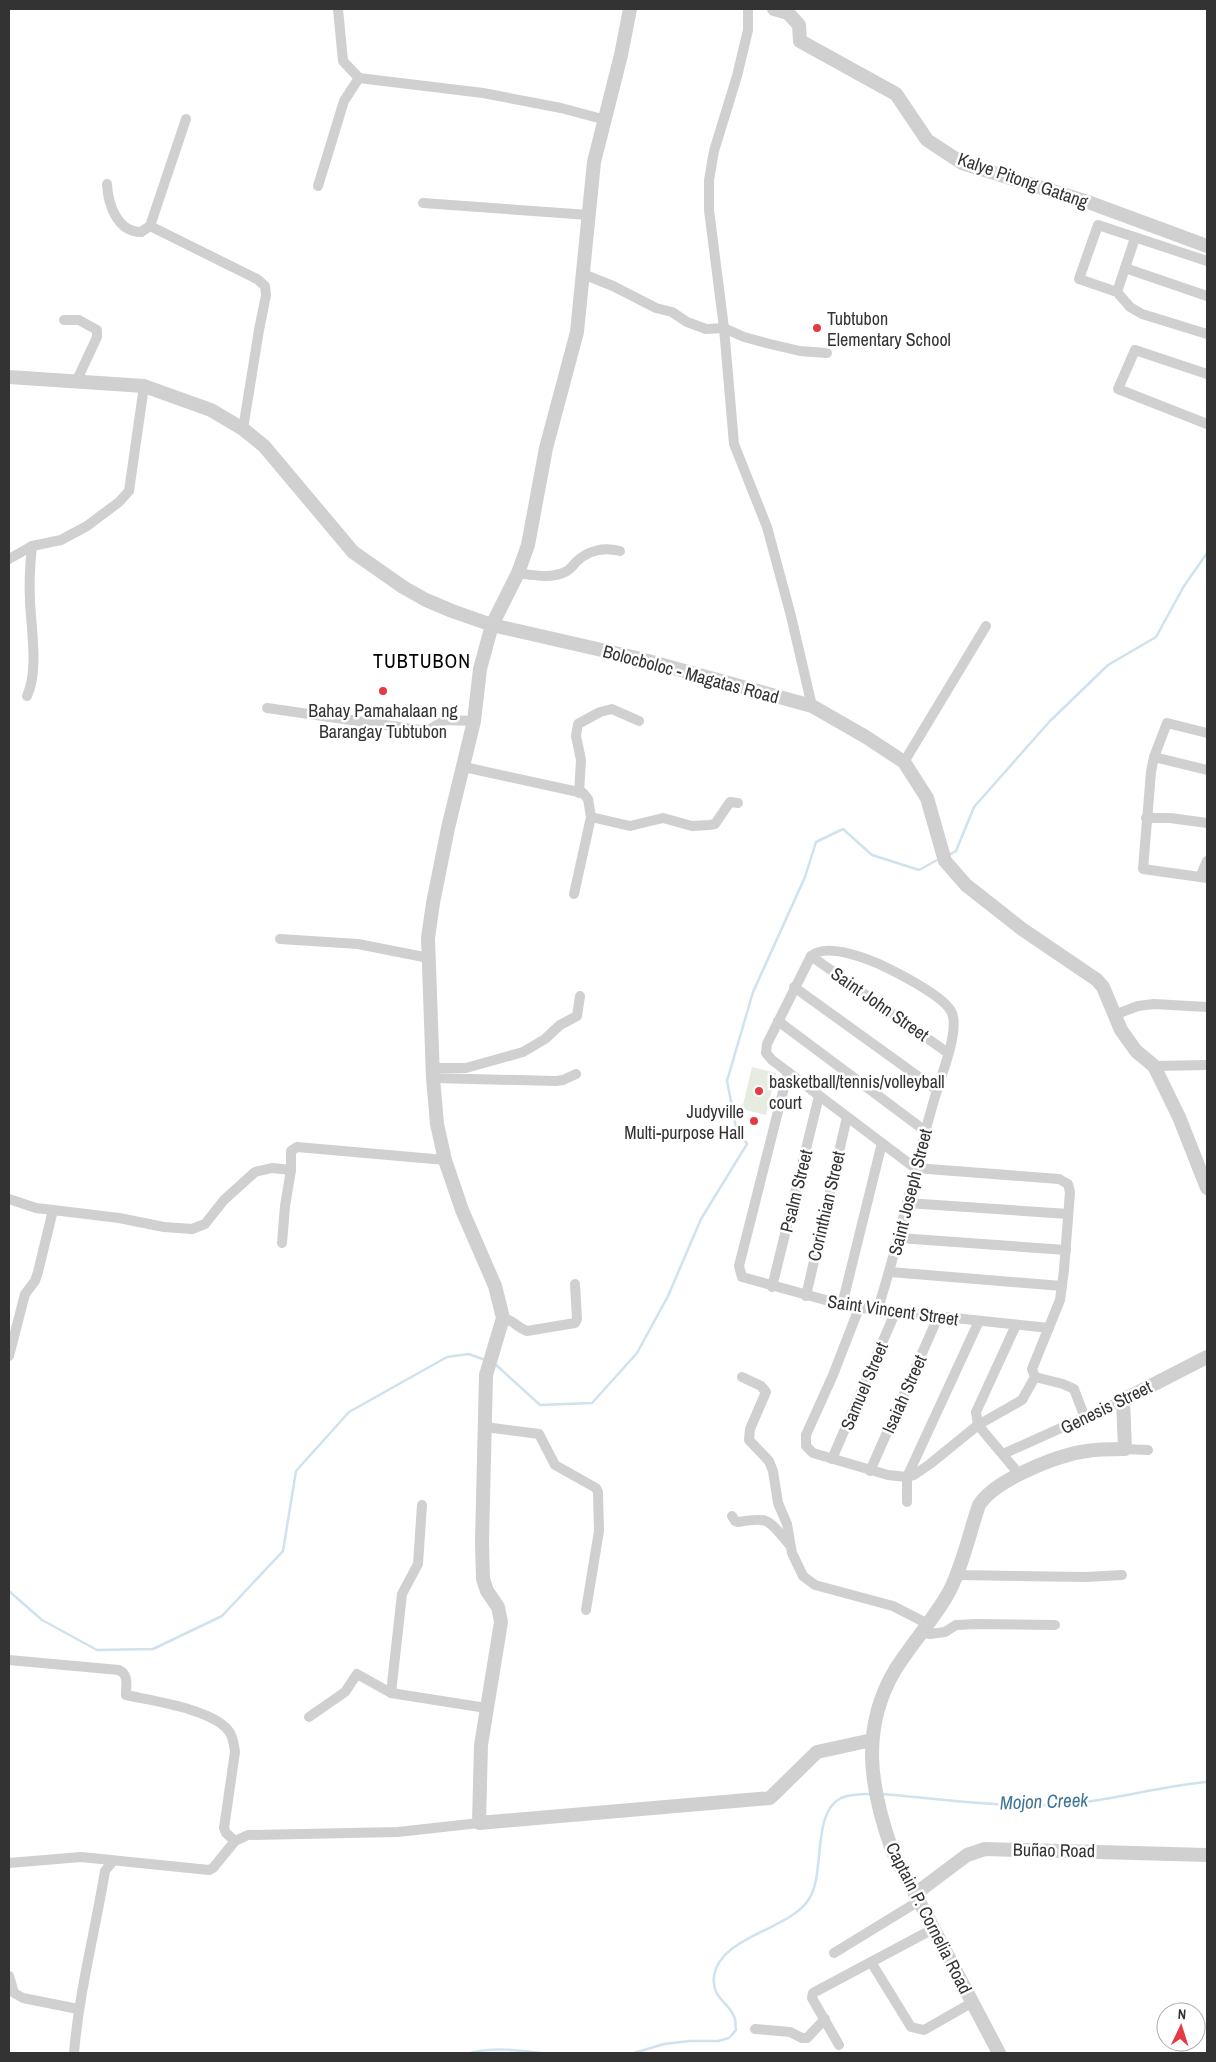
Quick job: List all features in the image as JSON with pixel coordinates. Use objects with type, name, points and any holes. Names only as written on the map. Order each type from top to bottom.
[{"type":"street","points":[[338,9],[343,61],[359,78],[483,93],[561,108],[606,120]]},
{"type":"street","points":[[479,1823],[481,1745],[501,1622],[498,1607],[487,1591],[483,1579],[482,1542],[486,1375],[503,1318],[495,1286],[462,1210],[445,1160],[437,1124],[433,1073],[428,938],[432,903],[474,721],[480,669],[492,625],[518,573],[528,545],[546,448],[577,332],[594,162],[606,120],[630,9]]},
{"type":"street","points":[[748,9],[748,30],[737,76],[714,151],[709,180],[709,210],[724,328],[734,444],[769,536],[791,616],[812,706]]},
{"type":"street","name":"Kalye Pitong Gatang","points":[[774,9],[788,13],[799,25],[800,42],[896,94],[927,140],[962,163],[1088,202],[1207,246]]},
{"type":"street","points":[[318,186],[344,101],[359,78]]},
{"type":"street","points":[[107,184],[112,212],[126,228],[141,232],[150,226],[186,118]]},
{"type":"street","points":[[423,203],[589,215]]},
{"type":"street","points":[[150,226],[257,279],[265,286],[266,295],[243,429]]},
{"type":"street","points":[[1207,261],[1098,226],[1079,279],[1117,292],[1130,307],[1142,314],[1207,334]]},
{"type":"street","points":[[1117,292],[1135,238]]},
{"type":"street","points":[[1125,268],[1207,296]]},
{"type":"street","points":[[583,274],[613,286],[656,308],[672,312],[687,322],[706,329],[724,328],[744,337],[770,344],[800,351],[827,353]]},
{"type":"street","points":[[64,320],[79,320],[97,330],[97,337],[76,382]]},
{"type":"street","points":[[1207,374],[1135,350],[1118,389],[1207,424]]},
{"type":"street","name":"Bolocboloc - Magatas Road","points":[[9,377],[144,386],[211,410],[243,429],[264,446],[353,552],[403,587],[426,600],[492,625],[641,660],[812,706],[866,737],[904,762],[927,798],[944,856],[966,885],[1022,928],[1097,980],[1103,987],[1121,1030],[1136,1052],[1154,1066],[1179,1117],[1207,1188]]},
{"type":"street","points":[[9,558],[32,546],[62,540],[87,526],[119,502],[129,491],[144,386]]},
{"type":"street","points":[[27,696],[31,688],[33,671],[29,582],[32,546]]},
{"type":"street","points":[[518,573],[554,576],[565,572],[584,555],[601,549],[620,551]]},
{"type":"street","points":[[904,762],[986,626]]},
{"type":"street","points":[[267,708],[427,731],[445,720],[474,721]]},
{"type":"street","points":[[579,793],[581,760],[576,736],[578,724],[600,712],[612,709],[639,721]]},
{"type":"street","points":[[1207,733],[1167,723],[1154,757],[1149,787],[1143,869],[1204,878],[1207,861]]},
{"type":"street","points":[[1154,757],[1207,770]]},
{"type":"street","points":[[464,767],[586,795],[591,817],[574,894]]},
{"type":"street","points":[[591,817],[630,826],[663,818],[692,826],[709,826],[715,824],[730,802],[738,802]]},
{"type":"street","points":[[1146,818],[1170,818],[1207,823]]},
{"type":"street","points":[[280,939],[358,944],[429,958]]},
{"type":"street","name":"Saint Joseph Street","points":[[811,956],[821,950],[851,954],[896,972],[919,986],[951,1011],[954,1022],[948,1053],[924,1130],[890,1272],[877,1311]]},
{"type":"street","points":[[811,956],[767,1044],[766,1052],[772,1060],[915,1168],[1059,1179],[1064,1180],[1069,1187],[1066,1250],[1060,1300],[1032,1369],[1035,1376]]},
{"type":"street","name":"Saint John Street","points":[[811,956],[948,1053]]},
{"type":"street","points":[[794,987],[937,1090]]},
{"type":"street","points":[[433,1073],[466,1068],[523,1052],[545,1038],[560,1025],[577,1016],[580,996]]},
{"type":"street","points":[[1114,1015],[1138,1006],[1154,1004],[1207,1007]]},
{"type":"street","points":[[778,1021],[924,1130]]},
{"type":"street","points":[[1154,1066],[1207,1065]]},
{"type":"street","name":"Saint Vincent Street","points":[[788,1072],[739,1266],[740,1274],[744,1279],[842,1305],[877,1311],[1049,1328]]},
{"type":"street","points":[[433,1073],[556,1081],[576,1074]]},
{"type":"street","name":"Psalm Street","points":[[772,1286],[820,1096]]},
{"type":"street","name":"Corinthian Street","points":[[806,1296],[848,1117]]},
{"type":"street","points":[[842,1305],[882,1143]]},
{"type":"street","points":[[282,1243],[285,1206],[291,1170],[291,1150],[297,1147],[445,1160]]},
{"type":"street","points":[[9,1200],[36,1208],[119,1218],[164,1227],[192,1229],[206,1224],[224,1200],[255,1172],[272,1168],[291,1170]]},
{"type":"street","points":[[907,1203],[1068,1214]]},
{"type":"street","points":[[9,1356],[25,1294],[35,1281],[38,1272],[53,1210]]},
{"type":"street","points":[[899,1238],[1066,1250]]},
{"type":"street","points":[[890,1272],[1062,1286]]},
{"type":"street","points":[[503,1318],[511,1320],[522,1329],[527,1330],[575,1323],[578,1319],[575,1284]]},
{"type":"street","points":[[859,1308],[833,1375],[806,1435],[805,1441],[809,1450],[832,1459],[888,1476],[907,1477],[914,1475],[978,1424],[1022,1400],[1035,1376]]},
{"type":"street","name":"Samuel Street","points":[[832,1459],[895,1313]]},
{"type":"street","name":"Isaiah Street","points":[[870,1471],[938,1317]]},
{"type":"street","points":[[907,1502],[907,1477],[979,1321]]},
{"type":"street","points":[[1016,1325],[976,1407],[976,1417],[978,1424],[1019,1474]]},
{"type":"street","name":"Genesis Street","points":[[1003,1454],[1086,1418],[1207,1357]]},
{"type":"street","points":[[1035,1376],[1074,1389],[1086,1418]]},
{"type":"street","points":[[742,1377],[761,1386],[766,1392],[750,1429],[749,1440],[769,1462],[773,1471],[778,1503],[787,1524],[790,1545],[803,1576],[815,1586],[893,1606],[930,1634],[945,1632],[956,1625],[1055,1625]]},
{"type":"street","points":[[1123,1400],[1125,1449],[1148,1450]]},
{"type":"street","points":[[485,1427],[539,1434],[555,1465],[596,1488],[598,1492],[599,1530],[586,1610]]},
{"type":"street","name":"Captain P. Cornelia Road","points":[[999,2053],[892,1850],[880,1812],[875,1787],[872,1740],[876,1713],[882,1696],[896,1670],[943,1602],[956,1575],[979,1505],[990,1492],[1019,1474],[1085,1451],[1125,1449]]},
{"type":"street","points":[[391,1693],[402,1594],[418,1564],[422,1505]]},
{"type":"street","points":[[732,1516],[738,1522],[761,1518],[767,1520],[790,1545]]},
{"type":"street","points":[[956,1575],[1086,1577],[1122,1575]]},
{"type":"street","points":[[9,1660],[119,1670],[125,1673],[126,1676],[126,1695],[206,1714],[229,1730],[234,1752],[224,1828],[235,1841]]},
{"type":"street","points":[[309,1717],[345,1692],[357,1674],[391,1693],[486,1708]]},
{"type":"street","points":[[9,1863],[81,1857],[209,1870],[213,1868],[235,1841],[253,1834],[398,1832],[479,1823],[770,1798],[817,1752],[872,1740]]},
{"type":"street","name":"Buñao Road","points":[[917,1897],[967,1855],[984,1848],[1207,1855]]},
{"type":"street","points":[[74,2053],[78,2009],[86,1980],[106,1872],[113,1861]]},
{"type":"street","points":[[834,1953],[917,1897]]},
{"type":"street","points":[[839,2045],[812,1998],[813,1993],[933,1929]]},
{"type":"street","points":[[871,1962],[911,2027],[916,2029],[924,2030],[973,2002]]},
{"type":"street","points":[[9,1976],[14,1993],[23,1998],[78,2009]]},
{"type":"street","points":[[755,2029],[790,2032],[802,2038],[807,2038],[824,2019]]},
{"type":"shaded area","name":"basketball/tennis/volleyball court","points":[[752,1067],[776,1073],[766,1115],[742,1109]]},
{"type":"waterway","points":[[949,855],[956,851],[974,807],[1050,721],[1108,665],[1156,637],[1184,586],[1207,553]]},
{"type":"waterway","points":[[495,1364],[540,1405],[592,1403],[637,1353],[668,1296],[701,1219],[747,1144],[736,1127],[727,1081],[753,992],[805,877],[816,842],[843,829],[872,855],[919,870],[939,859]]},
{"type":"waterway","points":[[9,1591],[42,1620],[97,1650],[153,1649],[222,1616],[283,1551],[296,1471],[349,1412],[447,1357],[469,1354],[485,1360]]},
{"type":"waterway","name":"Mojon Creek","points":[[882,1794],[975,1803],[1045,1805],[1086,1802],[1207,1782]]},
{"type":"waterway","name":"Mojon Creek","points":[[634,2053],[664,2044],[690,2041],[718,2041],[729,2038],[736,2030],[735,2020],[733,2013],[715,1990],[714,1976],[719,1962],[729,1951],[742,1942],[800,1910],[809,1899],[814,1888],[822,1830],[826,1816],[832,1806],[841,1798],[871,1794]]},
{"type":"waterway","name":"Mojon Creek","points":[[471,2053],[496,2050],[541,2053]]},
{"type":"place","name":"Tubtubon Elementary School","points":[[817,328]]},
{"type":"place","name":"Bahay Pamahalaan ng Barangay Tubtubon","points":[[383,691]]},
{"type":"place","name":"basketball/tennis/volleyball court","points":[[759,1091]]},
{"type":"place","name":"Judyville Multi-purpose Hall","points":[[754,1121]]},
{"type":"district","name":"TUBTUBON","points":[[422,660]]}]
